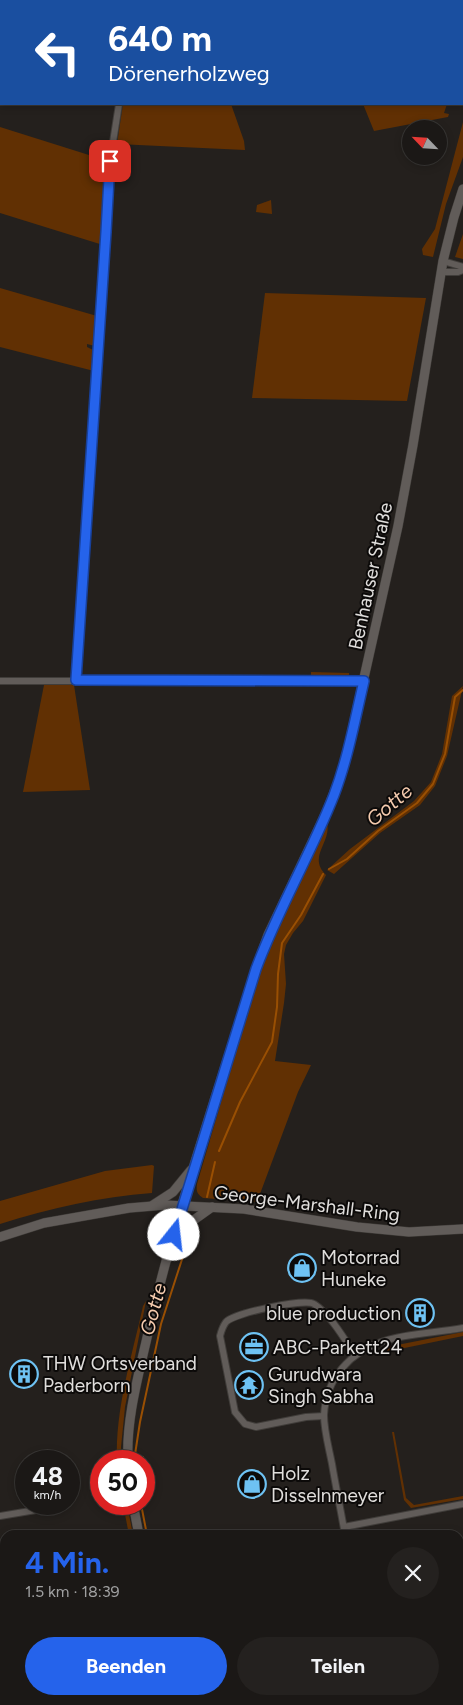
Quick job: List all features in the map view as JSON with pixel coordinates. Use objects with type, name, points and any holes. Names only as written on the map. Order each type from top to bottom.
[{"type":"main road","name":"Benhauser Straße","points":[[127,1450],[132,1410],[152,1313],[183,1205],[256,969],[268,935],[334,795],[346,759],[398,526],[443,261],[463,190]]},
{"type":"main road","points":[[152,1205],[173,1192],[196,1164]]},
{"type":"main road","name":"George-Marshall-Ring","points":[[0,1236],[44,1223],[152,1205],[244,1209],[409,1232],[463,1230]]},
{"type":"main road","points":[[170,1248],[191,1222],[212,1207]]},
{"type":"main road","points":[[135,1515],[138,1530]]},
{"type":"street","points":[[76,680],[110,161],[119,105]]},
{"type":"street","points":[[443,261],[463,269]]},
{"type":"street","points":[[441,272],[458,272],[463,269]]},
{"type":"street","points":[[0,681],[364,681]]},
{"type":"street","points":[[324,1416],[306,1417],[256,1427],[244,1424],[235,1412],[220,1336],[222,1329],[226,1322],[236,1316],[298,1302],[312,1303],[325,1314],[355,1355]]},
{"type":"street","points":[[344,1530],[324,1416],[331,1385],[338,1372],[355,1355],[373,1346],[398,1338],[463,1328]]},
{"type":"street","points":[[344,1527],[463,1504]]},
{"type":"street","points":[[0,1516],[15,1514]]},
{"type":"shaded area","points":[[123,105],[231,105],[244,141],[245,150],[117,144]]},
{"type":"shaded area","points":[[363,105],[447,105],[444,113],[449,114],[448,117],[432,120],[402,120],[402,126],[374,131]]},
{"type":"shaded area","points":[[463,122],[463,157],[446,204],[433,257],[423,255],[422,249],[435,229]]},
{"type":"shaded area","points":[[0,127],[108,161],[103,245],[0,213]]},
{"type":"shaded area","points":[[271,200],[272,214],[256,212],[257,205]]},
{"type":"shaded area","points":[[463,234],[463,259],[455,257]]},
{"type":"shaded area","points":[[0,288],[97,316],[95,346],[87,344],[87,347],[95,351],[94,371],[0,347]]},
{"type":"shaded area","points":[[265,293],[426,298],[407,401],[252,398]]},
{"type":"shaded area","points":[[311,672],[349,673],[349,676],[311,675]]},
{"type":"shaded area","points":[[44,685],[74,685],[90,790],[23,792]]},
{"type":"shaded area","points":[[463,686],[447,756],[435,786],[420,805],[380,833],[334,874],[327,870],[350,849],[414,801],[431,782],[442,754],[452,696]]},
{"type":"shaded area","points":[[327,822],[328,830],[319,855],[321,868],[326,875],[303,921],[286,945],[284,954],[286,984],[275,1061],[311,1065],[298,1092],[257,1202],[203,1198],[197,1192],[197,1184],[260,969],[272,937]]},
{"type":"shaded area","points":[[154,1166],[152,1193],[76,1204],[0,1224],[0,1201],[105,1171]]},
{"type":"shaded area","points":[[146,1301],[125,1407],[121,1450],[117,1450],[121,1402],[143,1306]]},
{"type":"shaded area","points":[[463,1332],[463,1336],[385,1352],[387,1347]]},
{"type":"shaded area","points":[[392,1432],[394,1432],[406,1498],[414,1505],[463,1496],[463,1499],[411,1508],[404,1500]]},
{"type":"shaded area","points":[[125,1515],[129,1515],[132,1530],[128,1530]]},
{"type":"waterway","name":"Gotte","points":[[329,869],[347,859],[378,831],[417,803],[433,784],[445,754],[455,697],[463,690]]},
{"type":"waterway","name":"Gotte","points":[[219,1151],[240,1102],[272,1042],[282,943],[301,915],[323,874]]},
{"type":"waterway","name":"Gotte","points":[[207,1197],[215,1162]]},
{"type":"waterway","name":"Gotte","points":[[136,1450],[161,1324],[186,1247],[197,1227]]},
{"type":"waterway","name":"Gotte","points":[[143,1515],[146,1530]]},
{"type":"place","name":"Motorrad Huneke","points":[[302,1268]]},
{"type":"place","name":"blue production","points":[[420,1313]]},
{"type":"place","name":"ABC-Parkett24","points":[[254,1347]]},
{"type":"place","name":"THW Ortsverband Paderborn","points":[[24,1374]]},
{"type":"place","name":"Gurudwara Singh Sabha","points":[[249,1385]]},
{"type":"place","name":"Holz Disselnmeyer","points":[[252,1484]]},
{"type":"route","points":[[110,161],[76,680],[364,681],[344,767],[320,828],[268,935],[174,1235]]}]
